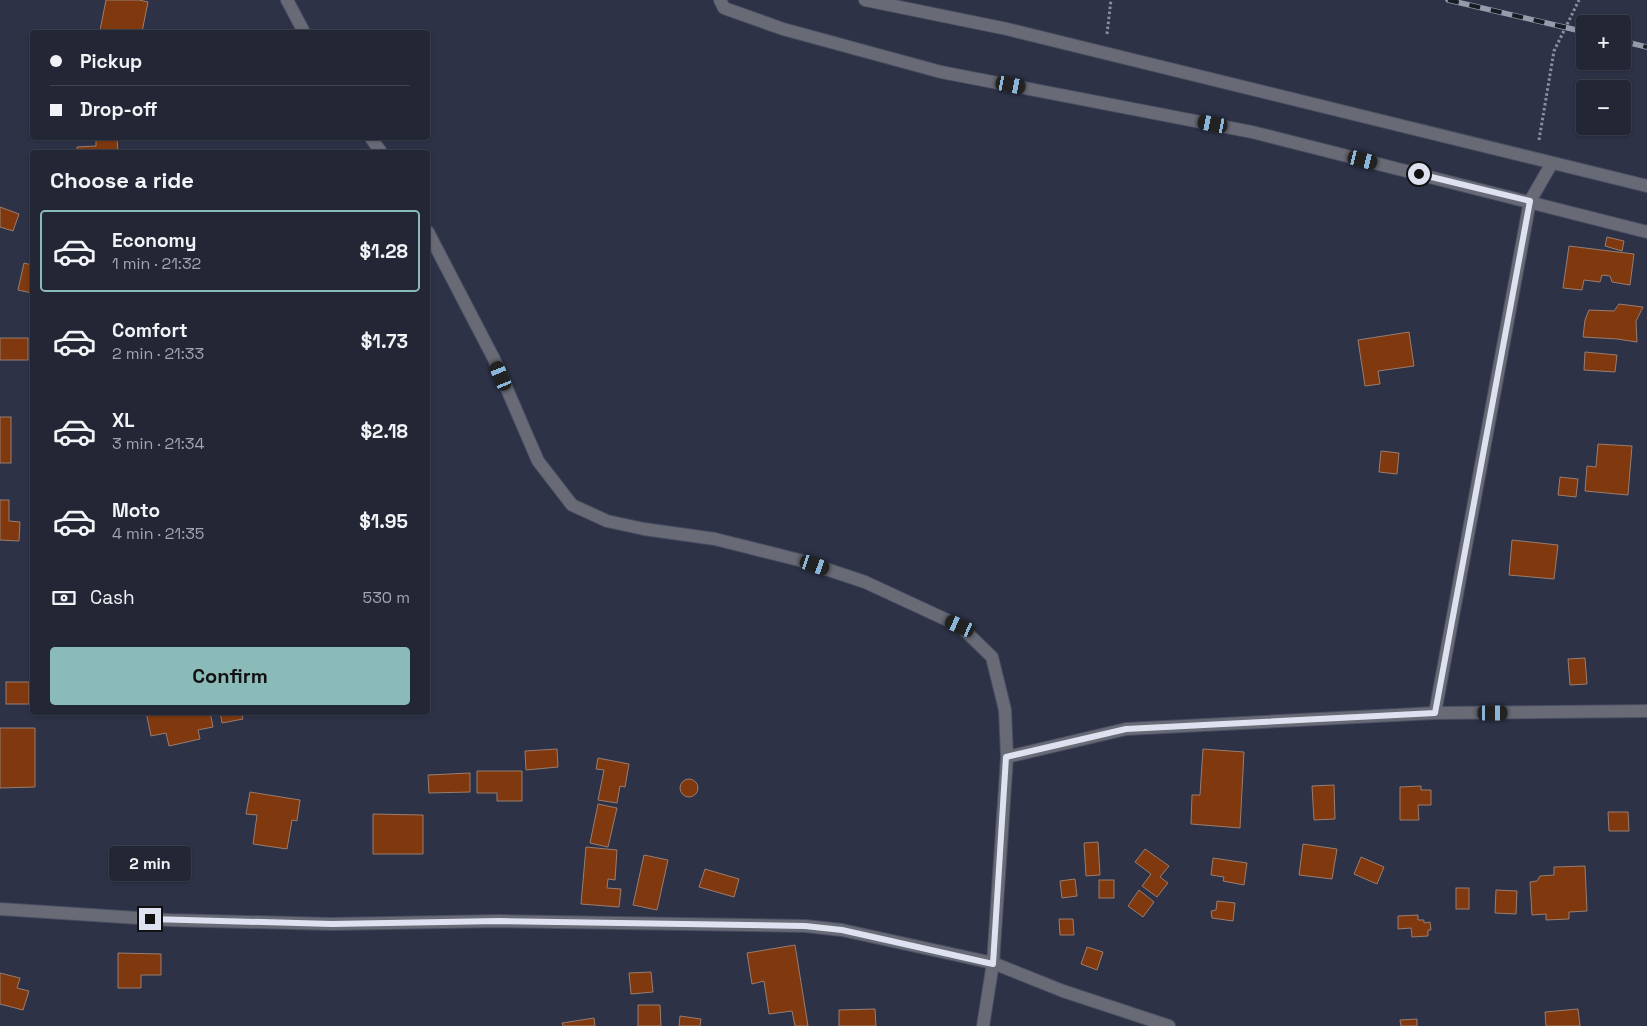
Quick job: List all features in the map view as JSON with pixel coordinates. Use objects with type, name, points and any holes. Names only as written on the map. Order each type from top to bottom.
[{"type":"street","points":[[287,0],[303,30]]},
{"type":"street","points":[[720,0],[724,8],[783,29],[940,72],[1252,132],[1647,232]]},
{"type":"street","points":[[866,0],[1006,29],[1393,122],[1647,186]]},
{"type":"street","points":[[1435,713],[1530,201],[1552,163]]},
{"type":"street","points":[[430,236],[494,359],[538,461],[572,505],[607,522],[715,539],[799,560],[865,582],[960,626],[992,657],[1005,710],[1006,757],[993,964],[983,1026]]},
{"type":"street","points":[[1006,757],[1126,729],[1435,713],[1647,711]]},
{"type":"street","points":[[0,909],[169,920],[332,924],[499,921],[805,926],[842,930],[993,964],[1063,991],[1169,1026]]},
{"type":"path","points":[[1535,159],[1554,51],[1579,0]]},
{"type":"building","points":[[106,0],[139,0],[148,2],[142,30],[100,30]]},
{"type":"building","points":[[96,140],[117,140],[118,150],[77,150],[77,147],[96,146]]},
{"type":"building","points":[[0,207],[19,214],[13,231],[0,227]]},
{"type":"building","points":[[1607,237],[1624,241],[1622,251],[1605,246]]},
{"type":"building","points":[[1569,246],[1634,254],[1630,285],[1612,282],[1610,276],[1602,275],[1600,282],[1584,280],[1582,290],[1563,288]]},
{"type":"building","points":[[24,263],[30,264],[30,293],[18,290]]},
{"type":"building","points":[[1619,304],[1643,307],[1636,321],[1637,342],[1583,337],[1585,320],[1589,310],[1614,311]]},
{"type":"building","points":[[1409,332],[1414,366],[1378,371],[1380,384],[1365,386],[1358,340]]},
{"type":"building","points":[[0,338],[28,338],[28,360],[0,360]]},
{"type":"building","points":[[1585,352],[1617,355],[1615,372],[1584,370]]},
{"type":"building","points":[[0,417],[11,417],[11,463],[0,463]]},
{"type":"building","points":[[1598,444],[1632,446],[1628,495],[1585,491],[1587,466],[1596,467]]},
{"type":"building","points":[[1381,451],[1399,453],[1397,474],[1379,472]]},
{"type":"building","points":[[1560,477],[1578,479],[1576,497],[1558,495]]},
{"type":"building","points":[[0,500],[9,500],[9,521],[20,522],[19,541],[0,540]]},
{"type":"building","points":[[1512,540],[1558,545],[1554,579],[1509,575]]},
{"type":"building","points":[[1585,658],[1587,684],[1570,685],[1568,659]]},
{"type":"building","points":[[6,682],[29,682],[29,704],[6,704]]},
{"type":"building","points":[[147,715],[211,715],[213,727],[198,730],[200,739],[169,746],[166,733],[151,736]]},
{"type":"building","points":[[221,715],[242,715],[243,719],[222,723]]},
{"type":"building","points":[[0,728],[35,728],[35,787],[0,788]]},
{"type":"building","points":[[557,749],[558,767],[526,770],[525,751]]},
{"type":"building","points":[[1203,749],[1244,752],[1240,828],[1191,824],[1192,795],[1200,795]]},
{"type":"building","points":[[598,758],[629,764],[625,787],[620,786],[617,803],[598,800],[604,770],[596,769]]},
{"type":"building","points":[[477,771],[522,771],[522,801],[497,801],[497,793],[477,793]]},
{"type":"building","points":[[470,773],[470,792],[429,793],[428,775]]},
{"type":"building","points":[[689,779],[697,784],[698,788],[693,796],[689,797],[681,792],[680,788],[685,780]]},
{"type":"building","points":[[1334,785],[1335,819],[1314,820],[1312,786]]},
{"type":"building","points":[[1421,786],[1421,790],[1431,790],[1431,805],[1418,805],[1419,820],[1400,820],[1400,787]]},
{"type":"building","points":[[250,792],[300,800],[297,821],[292,820],[287,849],[253,844],[257,815],[246,814]]},
{"type":"building","points":[[598,804],[617,808],[608,847],[590,843]]},
{"type":"building","points":[[1608,812],[1628,812],[1629,831],[1609,831]]},
{"type":"building","points":[[373,814],[423,815],[423,854],[373,854]]},
{"type":"building","points":[[1098,842],[1100,875],[1086,876],[1084,843]]},
{"type":"building","points":[[1303,844],[1337,849],[1332,879],[1299,875]]},
{"type":"building","points":[[586,847],[617,850],[615,880],[608,879],[607,888],[621,889],[619,907],[581,904]]},
{"type":"building","points":[[1145,849],[1169,866],[1160,877],[1168,883],[1157,897],[1142,886],[1151,874],[1135,862]]},
{"type":"building","points":[[644,855],[668,860],[657,910],[633,905]]},
{"type":"building","points":[[1361,857],[1384,867],[1377,884],[1354,874]]},
{"type":"building","points":[[1213,858],[1247,863],[1244,885],[1223,881],[1224,877],[1211,875]]},
{"type":"building","points":[[1585,866],[1587,911],[1569,912],[1569,919],[1546,920],[1546,914],[1532,915],[1530,882],[1537,881],[1540,876],[1554,875],[1554,867]]},
{"type":"building","points":[[705,869],[739,879],[734,897],[699,887]]},
{"type":"building","points":[[1075,879],[1077,896],[1062,898],[1060,881]]},
{"type":"building","points":[[1099,880],[1114,880],[1114,898],[1099,898]]},
{"type":"building","points":[[1456,888],[1469,888],[1469,909],[1456,909]]},
{"type":"building","points":[[1139,890],[1154,902],[1143,917],[1128,906]]},
{"type":"building","points":[[1496,890],[1517,891],[1516,914],[1495,913]]},
{"type":"building","points":[[1217,901],[1235,903],[1233,921],[1212,918],[1211,911],[1216,910]]},
{"type":"building","points":[[1418,915],[1418,920],[1424,920],[1424,923],[1430,922],[1431,930],[1428,930],[1428,936],[1412,937],[1411,928],[1398,929],[1398,916]]},
{"type":"building","points":[[1059,919],[1073,919],[1074,935],[1060,935]]},
{"type":"building","points":[[795,945],[808,1026],[795,1026],[792,1011],[769,1014],[764,981],[752,984],[747,953]]},
{"type":"building","points":[[1087,947],[1103,952],[1097,970],[1081,964]]},
{"type":"building","points":[[118,953],[161,954],[161,975],[141,975],[141,988],[118,988]]},
{"type":"building","points":[[651,972],[653,992],[631,994],[629,973]]},
{"type":"building","points":[[0,973],[20,978],[17,988],[29,991],[23,1010],[0,1004]]},
{"type":"building","points":[[638,1005],[660,1005],[661,1026],[638,1026]]},
{"type":"building","points":[[875,1009],[876,1026],[839,1026],[839,1010]]},
{"type":"building","points":[[1578,1009],[1580,1026],[1546,1026],[1545,1012]]},
{"type":"building","points":[[680,1016],[701,1019],[700,1026],[679,1026]]},
{"type":"building","points":[[594,1018],[595,1026],[563,1026],[562,1023]]},
{"type":"building","points":[[1417,1019],[1417,1026],[1401,1026],[1400,1020]]},
{"type":"railway","points":[[1448,0],[1576,30]]},
{"type":"railway","points":[[1631,43],[1647,47]]},
{"type":"route","points":[[150,919],[332,924],[499,921],[805,926],[842,930],[993,964],[1006,757],[1126,729],[1435,713],[1530,201],[1419,174]]}]
